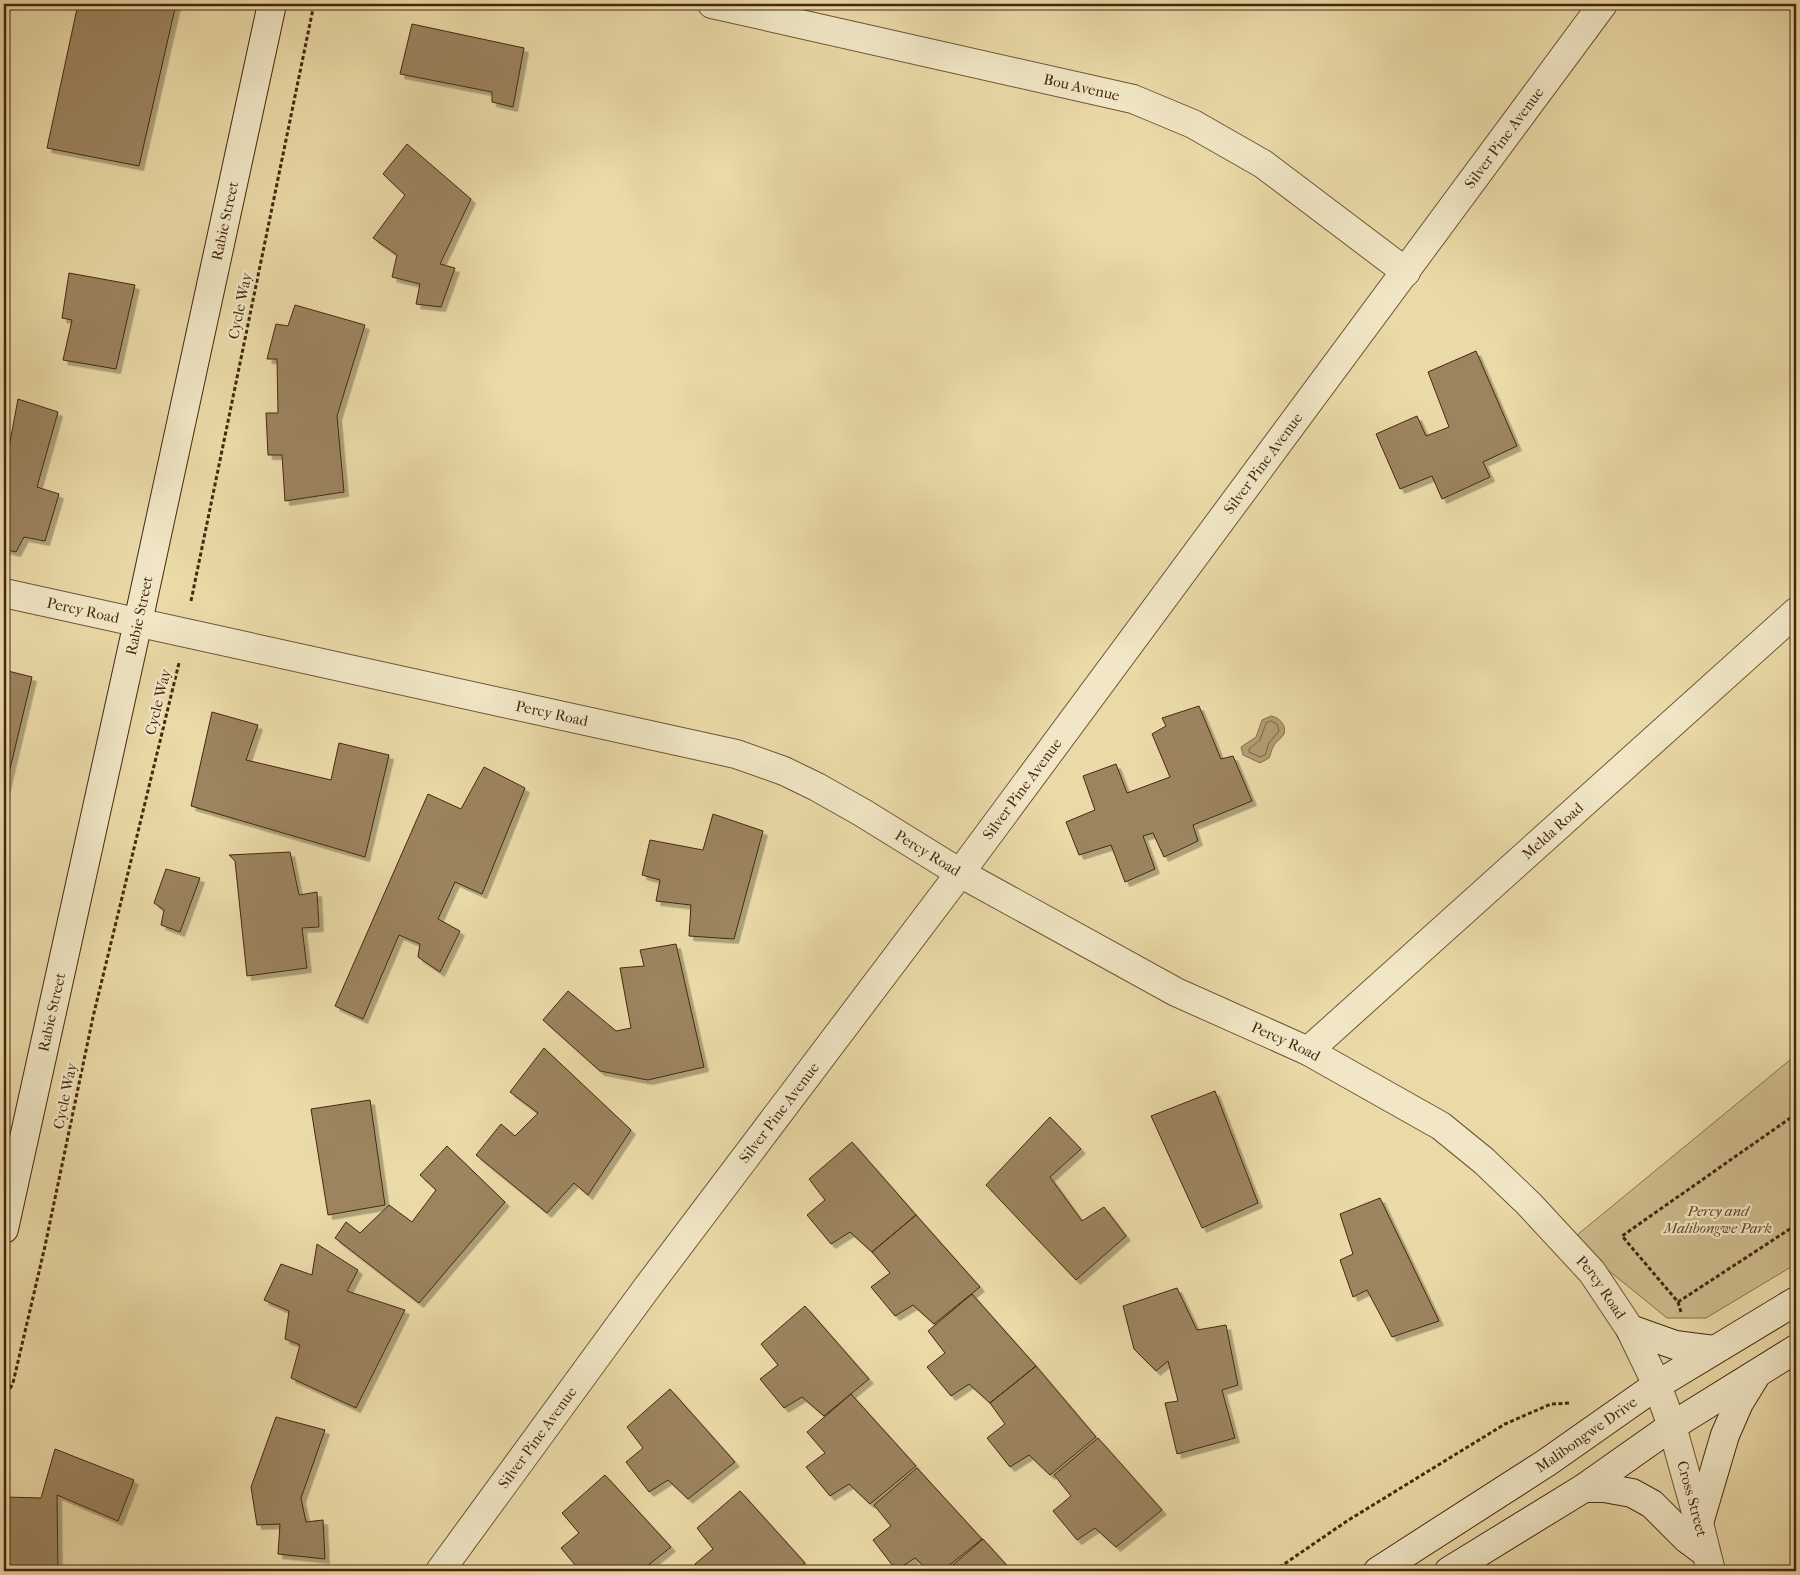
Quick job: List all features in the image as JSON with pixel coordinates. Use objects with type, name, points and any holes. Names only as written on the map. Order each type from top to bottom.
[{"type":"street","name":"Rabie Street","points":[[4,1229],[272,4]]},
{"type":"street","name":"Bou Avenue","points":[[712,4],[1133,99],[1193,124],[1262,164],[1406,272]]},
{"type":"street","name":"Silver Pine Avenue","points":[[440,1571],[640,1297],[960,873],[1406,272],[1602,4]]},
{"type":"street","name":"Percy Road","points":[[4,593],[736,754],[784,771],[817,787],[960,873],[1176,992],[1308,1051],[1441,1126],[1484,1161],[1529,1204],[1592,1272],[1630,1329],[1657,1385],[1672,1426]]},
{"type":"street","name":"Melda Road","points":[[1308,1051],[1796,612]]},
{"type":"street","name":"Malibongwe Drive","points":[[1378,1571],[1546,1463],[1657,1385],[1796,1301]]},
{"type":"street","points":[[1630,1329],[1675,1345],[1714,1350]]},
{"type":"street","points":[[1448,1571],[1584,1488],[1672,1426],[1796,1349]]},
{"type":"street","points":[[1699,1523],[1725,1435],[1740,1402],[1756,1375]]},
{"type":"street","name":"Cross Street","points":[[1672,1426],[1708,1562]]},
{"type":"street","points":[[1584,1488],[1604,1488],[1632,1493],[1652,1504],[1708,1562]]},
{"type":"path","name":"Cycle Way","points":[[4,1400],[13,1383],[47,1237],[94,1017],[179,662],[314,4]]},
{"type":"path","points":[[1796,1114],[1622,1236],[1678,1302],[1796,1225]]},
{"type":"path","points":[[1274,1571],[1347,1521],[1505,1424],[1551,1404],[1575,1403]]},
{"type":"green space","name":"Percy and Malibongwe Park","points":[[1796,1055],[1796,1264],[1706,1318],[1667,1318],[1571,1240]]},
{"type":"water","points":[[1271,716],[1281,722],[1285,730],[1284,734],[1274,745],[1269,758],[1260,763],[1243,755],[1241,747],[1256,737],[1262,720]]},
{"type":"building","points":[[78,4],[176,4],[139,166],[47,148]]},
{"type":"building","points":[[412,24],[524,48],[513,107],[492,102],[492,92],[400,74]]},
{"type":"building","points":[[407,144],[471,199],[440,264],[455,268],[441,307],[416,304],[420,284],[392,277],[397,255],[373,238],[405,195],[383,174]]},
{"type":"building","points":[[69,273],[135,285],[116,369],[63,360],[72,320],[62,318]]},
{"type":"building","points":[[295,305],[365,325],[337,416],[344,492],[285,501],[282,455],[268,455],[266,413],[278,413],[277,359],[267,359],[276,324],[288,326]]},
{"type":"building","points":[[1476,351],[1517,446],[1483,462],[1490,477],[1442,499],[1432,476],[1400,489],[1376,434],[1417,416],[1426,436],[1449,427],[1428,372]]},
{"type":"building","points":[[18,399],[58,412],[37,487],[59,494],[45,541],[24,537],[16,552],[4,549],[4,452],[8,453]]},
{"type":"building","points":[[4,670],[32,677],[4,794]]},
{"type":"building","points":[[1199,706],[1221,759],[1233,756],[1252,801],[1193,825],[1198,841],[1164,857],[1153,833],[1143,836],[1155,869],[1125,882],[1111,845],[1079,855],[1066,822],[1095,810],[1083,776],[1116,764],[1127,793],[1170,777],[1152,734],[1166,726],[1162,718]]},
{"type":"building","points":[[212,712],[258,725],[246,760],[331,780],[339,743],[389,755],[365,857],[191,806]]},
{"type":"building","points":[[484,767],[525,788],[482,894],[455,882],[438,919],[460,931],[440,972],[418,957],[420,944],[399,935],[363,1019],[335,1006],[428,794],[461,809]]},
{"type":"building","points":[[713,814],[763,831],[734,939],[689,936],[691,905],[656,901],[660,880],[642,875],[650,840],[703,850]]},
{"type":"building","points":[[290,852],[299,895],[317,892],[319,927],[302,928],[307,968],[247,976],[235,861],[229,855]]},
{"type":"building","points":[[166,869],[200,878],[180,932],[161,925],[164,910],[154,903]]},
{"type":"building","points":[[676,944],[704,1067],[648,1080],[600,1071],[543,1020],[568,991],[616,1031],[631,1028],[620,968],[644,966],[640,950]]},
{"type":"building","points":[[544,1048],[631,1130],[588,1195],[574,1183],[547,1213],[476,1155],[501,1124],[515,1136],[538,1113],[510,1092]]},
{"type":"building","points":[[1215,1091],[1258,1203],[1202,1228],[1151,1116]]},
{"type":"building","points":[[370,1100],[385,1205],[328,1215],[311,1109]]},
{"type":"building","points":[[1050,1117],[1081,1149],[1050,1177],[1082,1221],[1104,1207],[1126,1236],[1076,1280],[986,1185]]},
{"type":"building","points":[[852,1142],[916,1215],[872,1252],[850,1232],[831,1244],[807,1215],[825,1200],[809,1179]]},
{"type":"building","points":[[447,1146],[505,1202],[419,1303],[335,1238],[346,1222],[360,1233],[389,1205],[412,1222],[436,1190],[420,1175]]},
{"type":"building","points":[[1380,1198],[1439,1321],[1392,1337],[1367,1290],[1353,1297],[1340,1260],[1353,1254],[1340,1214]]},
{"type":"building","points":[[916,1215],[980,1287],[934,1324],[913,1305],[895,1316],[871,1287],[890,1273],[872,1252]]},
{"type":"building","points":[[317,1244],[358,1270],[347,1291],[405,1310],[356,1408],[291,1378],[300,1345],[285,1339],[289,1311],[264,1300],[281,1264],[312,1275]]},
{"type":"building","points":[[1177,1288],[1197,1330],[1226,1325],[1238,1385],[1222,1390],[1235,1438],[1177,1454],[1165,1403],[1178,1401],[1168,1361],[1156,1371],[1134,1349],[1123,1306]]},
{"type":"building","points":[[972,1294],[1036,1366],[990,1403],[969,1384],[951,1396],[927,1367],[945,1353],[928,1331]]},
{"type":"building","points":[[805,1306],[869,1379],[824,1416],[802,1397],[784,1408],[760,1379],[778,1365],[761,1344]]},
{"type":"building","points":[[1036,1366],[1096,1437],[1050,1475],[1029,1455],[1010,1467],[987,1438],[1005,1424],[990,1403]]},
{"type":"building","points":[[670,1389],[735,1462],[688,1499],[668,1480],[649,1492],[626,1462],[643,1448],[627,1427]]},
{"type":"building","points":[[851,1394],[916,1466],[870,1504],[849,1484],[830,1496],[806,1467],[825,1453],[807,1432]]},
{"type":"building","points":[[276,1417],[325,1430],[301,1498],[306,1522],[323,1520],[325,1559],[278,1554],[280,1524],[257,1525],[251,1487]]},
{"type":"building","points":[[1098,1438],[1162,1510],[1116,1547],[1095,1528],[1077,1540],[1053,1511],[1071,1496],[1054,1475]]},
{"type":"building","points":[[55,1449],[134,1480],[118,1521],[57,1495],[58,1571],[4,1571],[4,1497],[41,1498]]},
{"type":"building","points":[[917,1468],[982,1539],[942,1571],[929,1571],[915,1558],[896,1570],[873,1540],[891,1526],[874,1505]]},
{"type":"building","points":[[605,1475],[671,1547],[641,1571],[610,1571],[604,1566],[595,1571],[580,1571],[561,1548],[579,1533],[562,1513]]},
{"type":"building","points":[[740,1491],[805,1563],[794,1571],[701,1571],[695,1564],[713,1549],[697,1528]]},
{"type":"building","points":[[983,1539],[1012,1571],[946,1571]]}]
